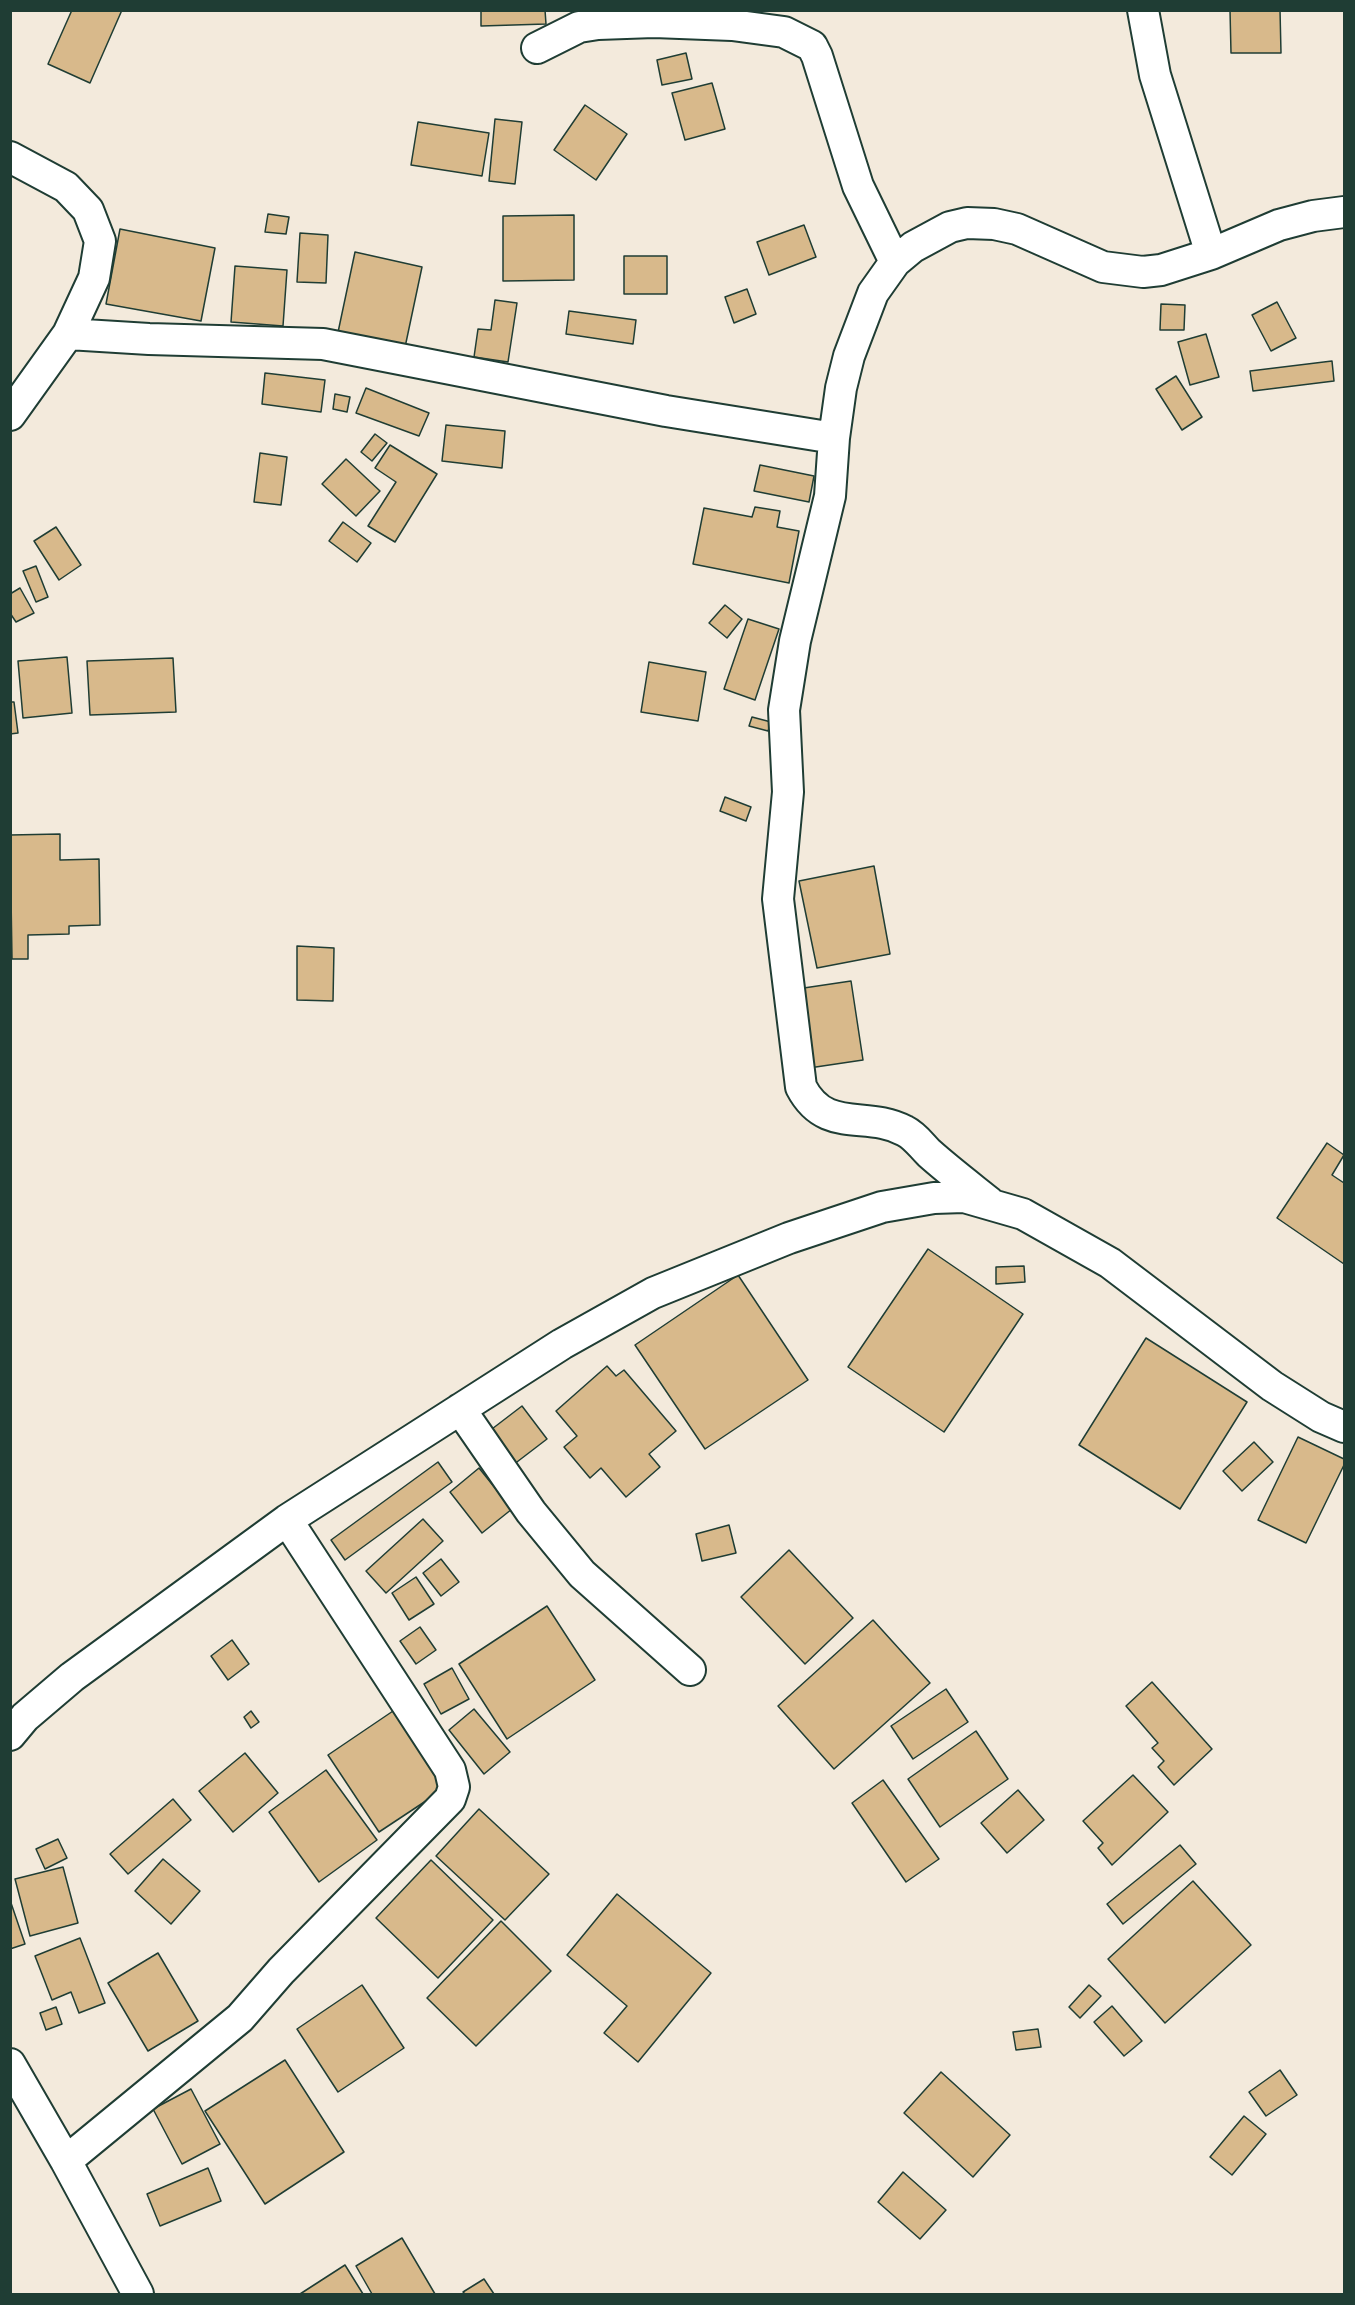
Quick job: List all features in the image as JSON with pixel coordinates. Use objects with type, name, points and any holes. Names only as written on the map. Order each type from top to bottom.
[{"type":"street","points":[[1143,10],[1155,75],[1211,254]]},
{"type":"street","points":[[537,48],[579,27],[654,22],[732,25],[784,32],[812,46],[858,186],[895,262]]},
{"type":"street","points":[[10,157],[66,187],[88,210],[100,241],[94,278],[68,334],[10,415]]},
{"type":"street","points":[[992,1204],[905,1131],[884,1123],[844,1119],[826,1114],[810,1103],[801,1087],[778,899],[788,792],[784,710],[795,641],[830,496],[834,438],[841,388],[852,347],[873,293],[895,262],[913,247],[950,227],[967,223],[994,224],[1017,229],[1104,267],[1131,272],[1161,270],[1211,254],[1280,225],[1313,216],[1344,212]]},
{"type":"street","points":[[68,334],[159,340],[323,344],[666,411],[834,438]]},
{"type":"street","points":[[10,1736],[25,1717],[72,1677],[287,1520],[562,1344],[653,1293],[789,1238],[882,1207],[934,1198],[964,1197],[1023,1214],[1110,1263],[1272,1386],[1321,1417],[1344,1427]]},
{"type":"street","points":[[460,1409],[531,1512],[582,1574],[690,1670]]},
{"type":"street","points":[[66,2161],[240,2018],[281,1971],[450,1799],[453,1793],[450,1770],[287,1520]]},
{"type":"street","points":[[10,2064],[66,2161],[138,2295]]},
{"type":"building","points":[[72,10],[122,10],[90,83],[48,64]]},
{"type":"building","points":[[481,10],[545,10],[546,24],[481,26]]},
{"type":"building","points":[[1230,10],[1280,10],[1281,53],[1231,53]]},
{"type":"building","points":[[686,53],[692,79],[662,85],[657,60]]},
{"type":"building","points":[[712,83],[725,129],[685,140],[672,93]]},
{"type":"building","points":[[585,105],[627,134],[596,180],[554,150]]},
{"type":"building","points":[[495,119],[522,122],[515,184],[489,181]]},
{"type":"building","points":[[418,122],[489,133],[482,176],[411,165]]},
{"type":"building","points":[[268,214],[289,217],[286,234],[265,232]]},
{"type":"building","points":[[574,215],[574,280],[503,281],[503,216]]},
{"type":"building","points":[[804,225],[816,257],[769,275],[757,242]]},
{"type":"building","points":[[120,229],[215,248],[201,321],[106,304]]},
{"type":"building","points":[[300,233],[328,235],[326,283],[297,282]]},
{"type":"building","points":[[355,252],[422,267],[404,352],[337,337]]},
{"type":"building","points":[[624,256],[667,256],[667,294],[624,294]]},
{"type":"building","points":[[235,266],[287,270],[283,326],[231,322]]},
{"type":"building","points":[[747,289],[756,314],[734,323],[725,297]]},
{"type":"building","points":[[495,300],[517,303],[508,362],[474,357],[478,329],[491,330]]},
{"type":"building","points":[[1277,302],[1296,338],[1271,351],[1252,315]]},
{"type":"building","points":[[1161,304],[1185,305],[1184,330],[1160,330]]},
{"type":"building","points":[[569,311],[636,320],[633,344],[566,334]]},
{"type":"building","points":[[1206,334],[1219,377],[1190,385],[1178,342]]},
{"type":"building","points":[[1332,361],[1334,381],[1253,391],[1250,371]]},
{"type":"building","points":[[265,373],[325,380],[321,412],[262,404]]},
{"type":"building","points":[[1176,376],[1202,417],[1182,430],[1156,389]]},
{"type":"building","points":[[366,388],[429,413],[419,436],[356,413]]},
{"type":"building","points":[[335,394],[350,397],[347,412],[333,409]]},
{"type":"building","points":[[446,425],[505,431],[502,468],[442,461]]},
{"type":"building","points":[[375,434],[387,443],[372,461],[361,452]]},
{"type":"building","points":[[390,445],[437,474],[395,542],[368,526],[396,482],[375,468]]},
{"type":"building","points":[[260,453],[287,457],[281,505],[254,502]]},
{"type":"building","points":[[346,459],[380,491],[356,516],[322,484]]},
{"type":"building","points":[[760,465],[814,476],[809,502],[754,491]]},
{"type":"building","points":[[755,507],[780,511],[777,527],[799,531],[789,583],[693,564],[704,508],[752,517]]},
{"type":"building","points":[[343,522],[371,543],[357,562],[329,541]]},
{"type":"building","points":[[56,527],[81,565],[59,580],[34,541]]},
{"type":"building","points":[[36,566],[48,597],[36,602],[23,571]]},
{"type":"building","points":[[20,588],[34,613],[16,622],[10,613],[10,594]]},
{"type":"building","points":[[725,605],[742,619],[727,638],[709,623]]},
{"type":"building","points":[[748,619],[779,629],[755,700],[724,689]]},
{"type":"building","points":[[67,657],[72,713],[23,718],[18,661]]},
{"type":"building","points":[[173,658],[176,712],[90,715],[87,661]]},
{"type":"building","points":[[649,662],[706,672],[698,721],[641,712]]},
{"type":"building","points":[[10,702],[14,702],[18,733],[10,734]]},
{"type":"building","points":[[752,717],[771,722],[768,731],[749,726]]},
{"type":"building","points":[[725,797],[751,807],[746,821],[720,811]]},
{"type":"building","points":[[60,834],[60,860],[99,859],[100,925],[69,926],[69,934],[28,935],[28,959],[12,959],[10,835]]},
{"type":"building","points":[[874,866],[890,954],[817,968],[799,881]]},
{"type":"building","points":[[297,946],[334,948],[333,1001],[297,1000]]},
{"type":"building","points":[[851,981],[863,1060],[809,1068],[797,989]]},
{"type":"building","points":[[1327,1143],[1344,1155],[1332,1175],[1344,1183],[1344,1264],[1277,1218]]},
{"type":"building","points":[[928,1249],[1023,1314],[944,1432],[848,1367]]},
{"type":"building","points":[[1024,1266],[1025,1282],[996,1284],[996,1267]]},
{"type":"building","points":[[738,1275],[808,1380],[705,1449],[635,1345]]},
{"type":"building","points":[[1146,1338],[1247,1402],[1180,1509],[1079,1445]]},
{"type":"building","points":[[607,1366],[616,1376],[624,1370],[676,1431],[649,1454],[660,1467],[626,1497],[601,1468],[590,1478],[564,1447],[577,1436],[556,1411]]},
{"type":"building","points":[[522,1406],[547,1439],[513,1465],[488,1432]]},
{"type":"building","points":[[1298,1437],[1344,1459],[1344,1465],[1306,1543],[1258,1520]]},
{"type":"building","points":[[1254,1442],[1273,1462],[1242,1491],[1223,1471]]},
{"type":"building","points":[[438,1462],[452,1482],[345,1560],[331,1540]]},
{"type":"building","points":[[479,1468],[512,1509],[482,1533],[450,1492]]},
{"type":"building","points":[[423,1519],[443,1541],[386,1593],[366,1571]]},
{"type":"building","points":[[729,1525],[736,1553],[702,1561],[696,1534]]},
{"type":"building","points":[[789,1550],[853,1618],[805,1664],[741,1597]]},
{"type":"building","points":[[441,1559],[459,1582],[441,1596],[423,1573]]},
{"type":"building","points":[[416,1577],[434,1604],[409,1620],[392,1593]]},
{"type":"building","points":[[547,1606],[595,1680],[507,1739],[459,1664]]},
{"type":"building","points":[[873,1620],[930,1683],[834,1769],[778,1706]]},
{"type":"building","points":[[420,1627],[436,1650],[416,1664],[400,1641]]},
{"type":"building","points":[[232,1640],[249,1664],[228,1680],[211,1656]]},
{"type":"building","points":[[452,1668],[469,1699],[441,1714],[424,1684]]},
{"type":"building","points":[[1152,1682],[1212,1749],[1174,1785],[1158,1767],[1164,1761],[1152,1748],[1158,1743],[1126,1706]]},
{"type":"building","points":[[946,1689],[968,1722],[913,1759],[891,1726]]},
{"type":"building","points":[[396,1709],[447,1787],[379,1832],[328,1755]]},
{"type":"building","points":[[474,1709],[510,1752],[484,1774],[449,1730]]},
{"type":"building","points":[[251,1711],[259,1722],[251,1728],[244,1717]]},
{"type":"building","points":[[976,1731],[1008,1779],[940,1827],[908,1779]]},
{"type":"building","points":[[245,1753],[278,1793],[233,1832],[199,1791]]},
{"type":"building","points":[[326,1770],[377,1840],[319,1882],[269,1812]]},
{"type":"building","points":[[1133,1775],[1168,1812],[1112,1865],[1098,1848],[1103,1843],[1083,1821]]},
{"type":"building","points":[[883,1780],[939,1859],[906,1882],[852,1803]]},
{"type":"building","points":[[1018,1790],[1044,1820],[1007,1853],[981,1823]]},
{"type":"building","points":[[173,1799],[191,1820],[128,1874],[110,1854]]},
{"type":"building","points":[[479,1809],[549,1874],[505,1920],[436,1856]]},
{"type":"building","points":[[58,1839],[67,1858],[45,1869],[36,1849]]},
{"type":"building","points":[[1180,1845],[1196,1864],[1123,1924],[1107,1904]]},
{"type":"building","points":[[163,1859],[200,1891],[171,1924],[135,1891]]},
{"type":"building","points":[[431,1860],[493,1920],[438,1978],[376,1918]]},
{"type":"building","points":[[63,1867],[78,1923],[30,1936],[15,1879]]},
{"type":"building","points":[[1193,1881],[1251,1945],[1165,2023],[1108,1959]]},
{"type":"building","points":[[617,1894],[711,1973],[638,2062],[604,2033],[627,2006],[567,1955]]},
{"type":"building","points":[[10,1900],[25,1944],[10,1949]]},
{"type":"building","points":[[501,1921],[551,1971],[476,2046],[427,1998]]},
{"type":"building","points":[[80,1938],[105,2003],[79,2013],[71,1992],[52,2000],[35,1956]]},
{"type":"building","points":[[158,1953],[198,2021],[148,2051],[108,1983]]},
{"type":"building","points":[[362,1985],[404,2048],[338,2092],[297,2029]]},
{"type":"building","points":[[1089,1985],[1101,1996],[1080,2018],[1069,2007]]},
{"type":"building","points":[[1112,2006],[1142,2041],[1124,2056],[1094,2022]]},
{"type":"building","points":[[56,2007],[62,2024],[46,2030],[40,2013]]},
{"type":"building","points":[[1038,2029],[1041,2047],[1016,2050],[1013,2032]]},
{"type":"building","points":[[285,2060],[344,2152],[265,2204],[205,2111]]},
{"type":"building","points":[[1280,2070],[1297,2095],[1266,2116],[1249,2092]]},
{"type":"building","points":[[941,2072],[1010,2135],[973,2177],[904,2113]]},
{"type":"building","points":[[191,2089],[220,2144],[182,2164],[153,2109]]},
{"type":"building","points":[[1244,2116],[1266,2134],[1232,2175],[1210,2157]]},
{"type":"building","points":[[208,2168],[221,2201],[160,2226],[147,2194]]},
{"type":"building","points":[[903,2172],[946,2210],[920,2239],[878,2202]]},
{"type":"building","points":[[402,2238],[435,2294],[372,2294],[356,2266]]},
{"type":"building","points":[[345,2265],[363,2294],[300,2294]]},
{"type":"building","points":[[484,2279],[494,2294],[465,2294],[463,2292]]}]
